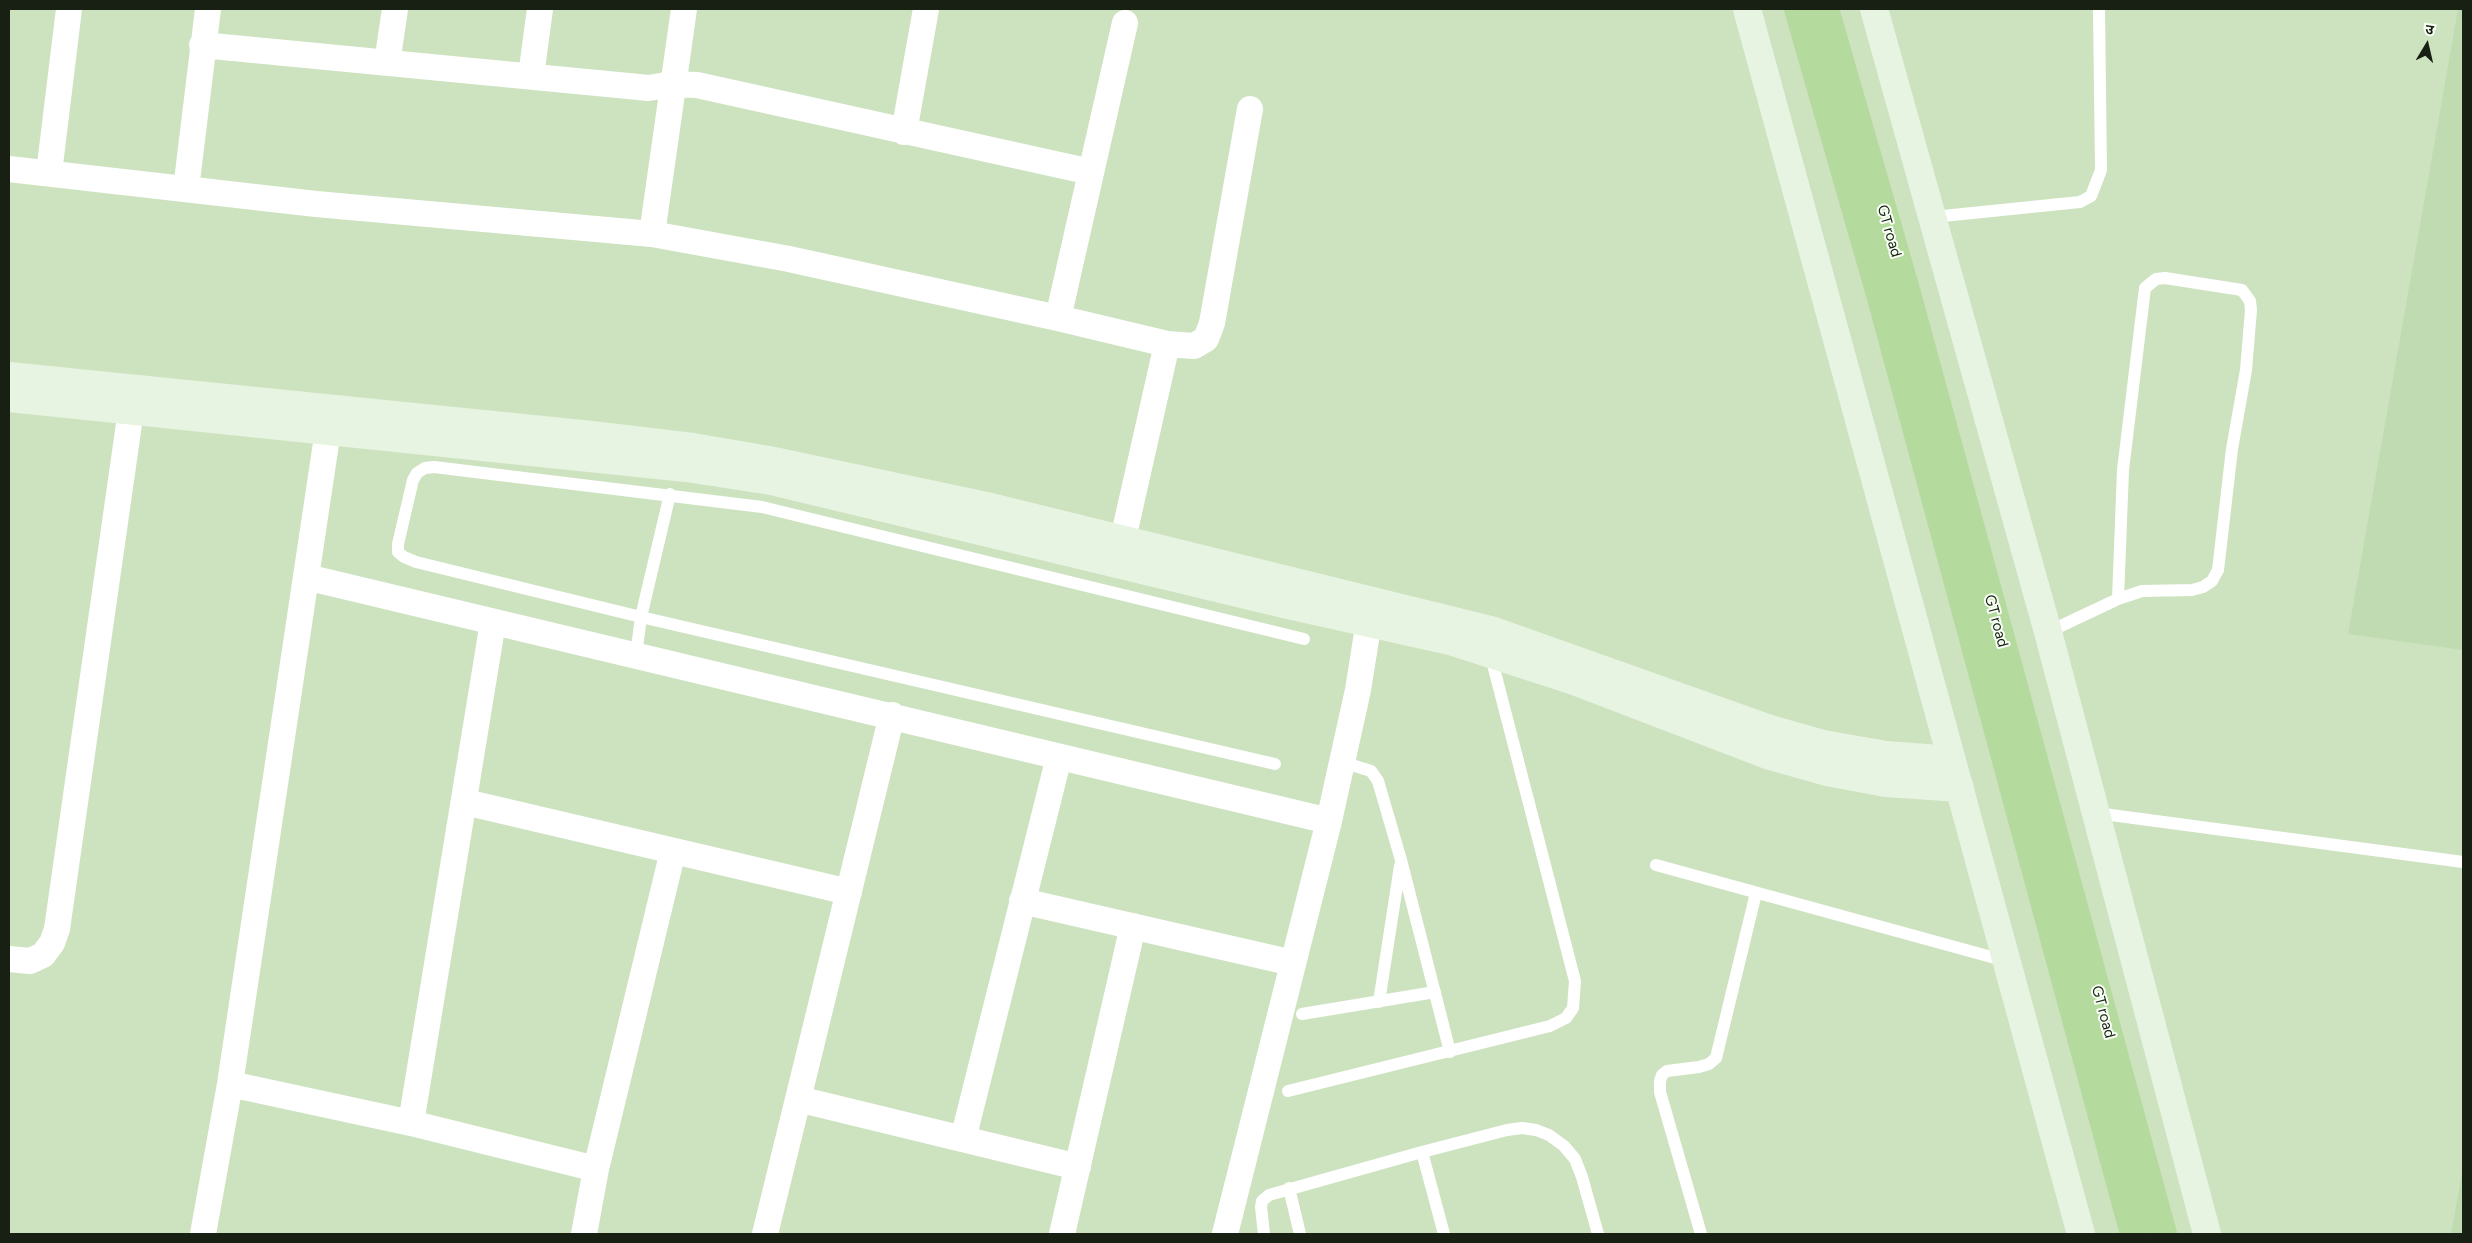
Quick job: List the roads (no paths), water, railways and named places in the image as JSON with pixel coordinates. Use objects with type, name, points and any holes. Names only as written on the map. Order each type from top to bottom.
[{"type":"highway","name":"GT road","points":[[1798,9],[1881,298],[2134,1234]]},
{"type":"highway","name":"GT road","points":[[1825,9],[1906,290],[2163,1234]]},
{"type":"street","points":[[50,173],[69,9]]},
{"type":"street","points":[[186,189],[202,45],[208,9]]},
{"type":"street","points":[[387,63],[395,9]]},
{"type":"street","points":[[531,76],[540,9]]},
{"type":"street","points":[[652,234],[684,9]]},
{"type":"street","points":[[904,132],[926,9]]},
{"type":"street","points":[[1748,9],[2081,1234]]},
{"type":"street","points":[[1874,9],[2048,632],[2207,1234]]},
{"type":"street","points":[[1058,318],[1125,23]]},
{"type":"street","points":[[202,45],[649,88],[672,84],[696,85],[1092,172]]},
{"type":"street","points":[[9,169],[316,204],[652,234],[789,259],[1167,344],[1194,346],[1206,339],[1212,323],[1250,109]]},
{"type":"street","points":[[1120,553],[1167,344]]},
{"type":"street","points":[[9,376],[330,420]]},
{"type":"street","points":[[9,398],[132,410],[330,420],[693,447],[769,460],[982,506],[1120,553],[1370,612],[1491,630],[1770,729],[1823,744],[1886,755],[1952,760]]},
{"type":"street","points":[[9,959],[30,961],[43,955],[52,943],[57,929],[132,410]]},
{"type":"street","points":[[203,1234],[230,1084],[330,420]]},
{"type":"street","points":[[306,577],[892,715],[1329,821]]},
{"type":"street","points":[[1370,612],[1574,682],[1767,756],[1827,772],[1886,783],[1960,788]]},
{"type":"street","points":[[1225,1234],[1329,821],[1358,690],[1370,612]]},
{"type":"street","points":[[411,1123],[493,622]]},
{"type":"street","points":[[765,1234],[892,715]]},
{"type":"street","points":[[963,1139],[1059,757]]},
{"type":"street","points":[[465,802],[849,892]]},
{"type":"street","points":[[584,1234],[596,1169],[672,851]]},
{"type":"street","points":[[1022,901],[1293,963]]},
{"type":"street","points":[[1062,1234],[1133,926]]},
{"type":"street","points":[[230,1084],[411,1123],[596,1169]]},
{"type":"street","points":[[798,1099],[1078,1167]]},
{"type":"lane","points":[[1933,216],[2080,202],[2091,196],[2102,170],[2099,9]]},
{"type":"lane","points":[[2048,632],[2118,598],[2142,591],[2192,590],[2203,587],[2212,581],[2218,570],[2232,449],[2247,360],[2251,310],[2250,301],[2242,290],[2165,278],[2156,279],[2145,288],[2123,470],[2119,525],[2118,598]]},
{"type":"lane","points":[[1275,764],[641,617],[416,562],[398,552],[398,544],[413,480],[417,473],[425,468],[434,467],[670,494],[762,507],[814,518],[1304,639]]},
{"type":"lane","points":[[636,656],[641,617],[670,494]]},
{"type":"lane","points":[[1288,1091],[1550,1026],[1566,1018],[1573,1008],[1575,981],[1490,653]]},
{"type":"lane","points":[[1342,762],[1371,772],[1378,781],[1401,860],[1450,1052]]},
{"type":"lane","points":[[2096,813],[2463,862]]},
{"type":"lane","points":[[1379,1002],[1401,860]]},
{"type":"lane","points":[[1656,866],[2006,961]]},
{"type":"lane","points":[[1701,1234],[1660,1092],[1660,1081],[1662,1075],[1667,1071],[1699,1067],[1708,1064],[1716,1058],[1756,893]]},
{"type":"lane","points":[[1302,1014],[1434,992]]},
{"type":"lane","points":[[1264,1234],[1262,1201],[1269,1195],[1507,1130],[1536,1130],[1549,1135],[1564,1146],[1575,1159],[1582,1177],[1598,1234]]},
{"type":"lane","points":[[1422,1152],[1444,1234]]},
{"type":"lane","points":[[1290,1188],[1300,1234]]}]
